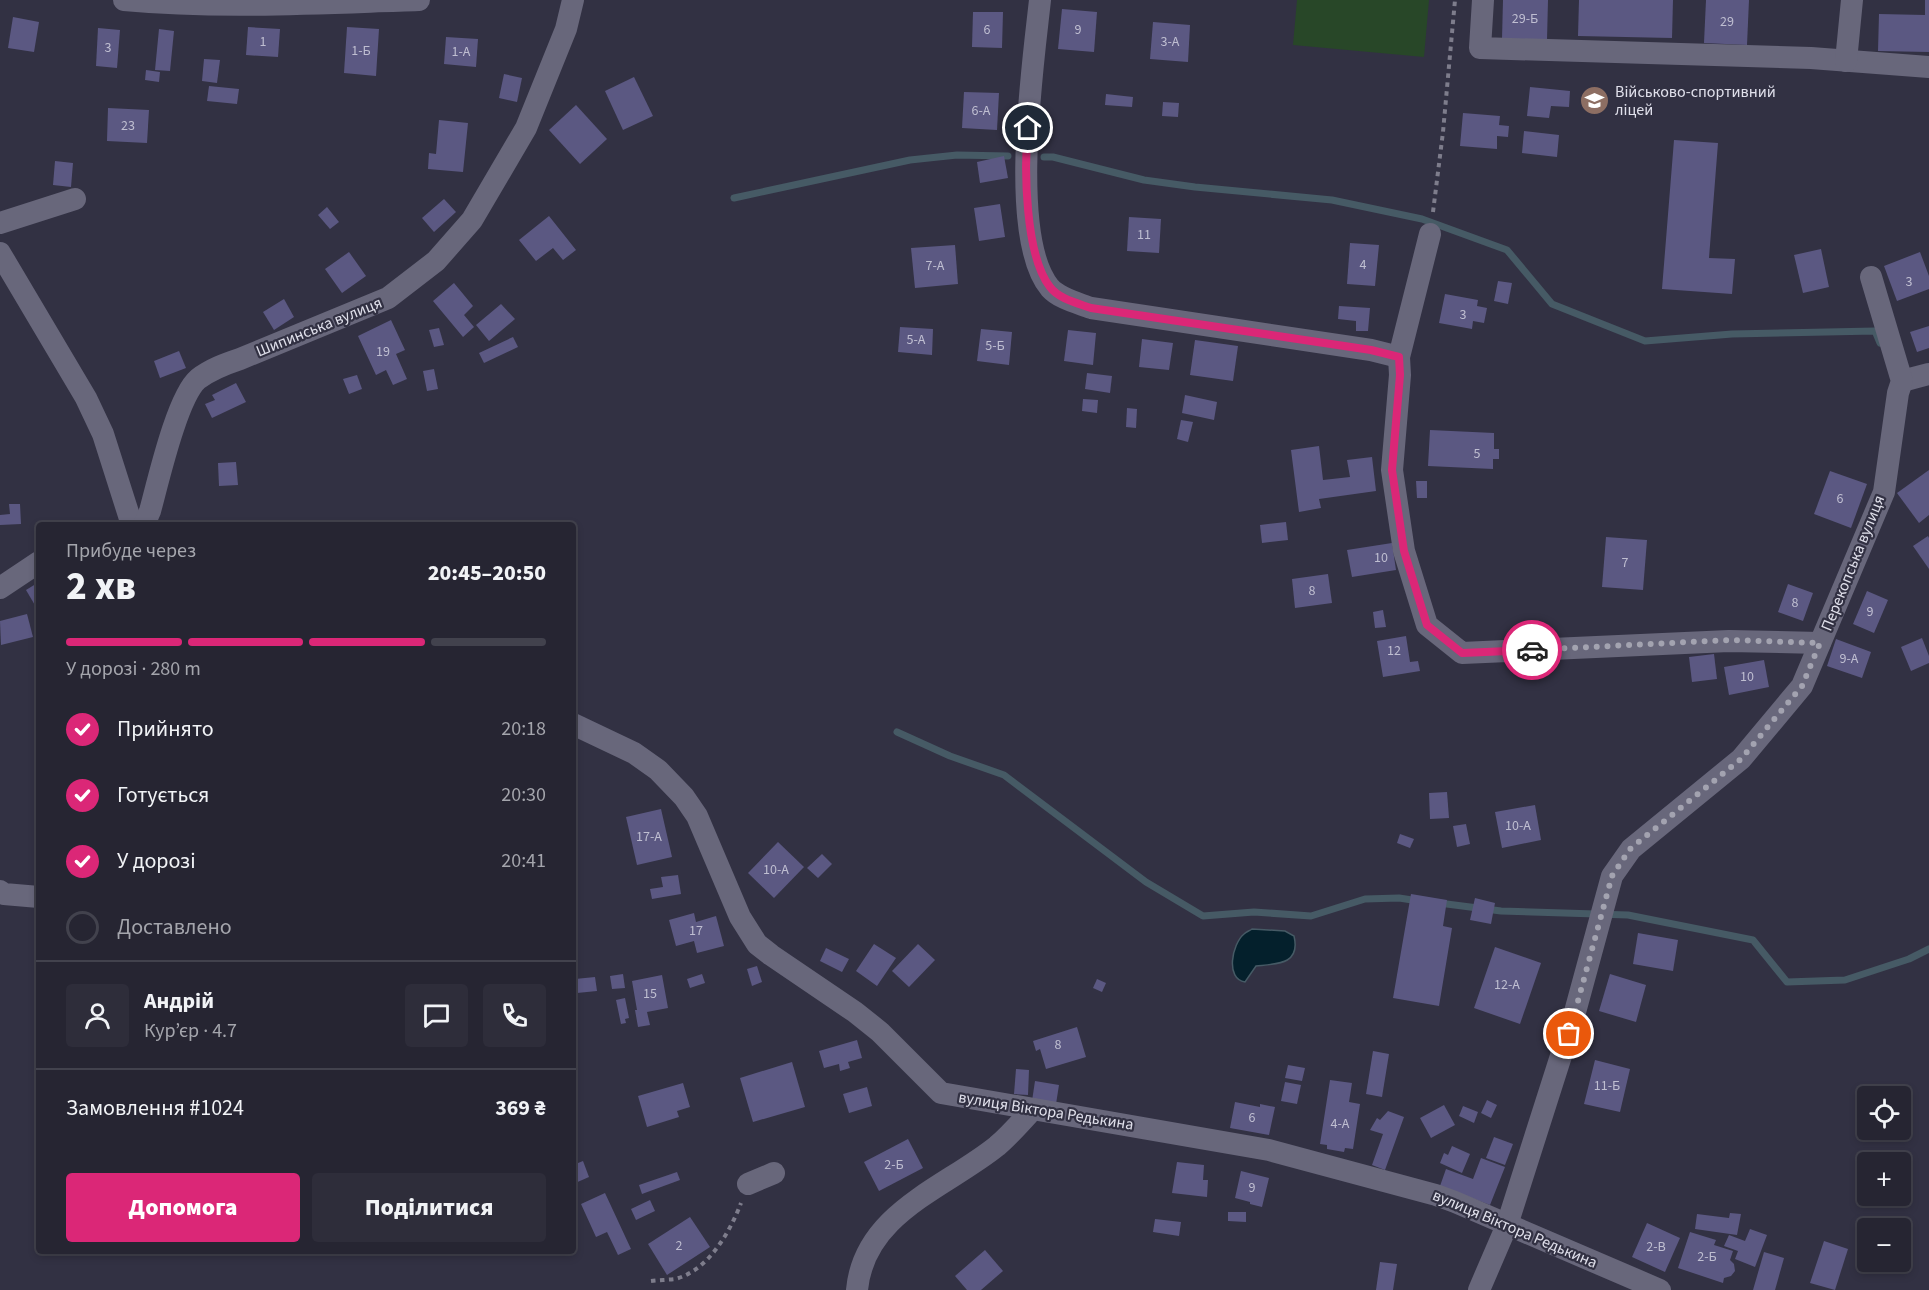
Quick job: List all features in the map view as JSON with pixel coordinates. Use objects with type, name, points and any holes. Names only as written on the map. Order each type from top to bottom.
[{"type":"street","points":[[124,0],[166,4],[270,5],[419,0]]},
{"type":"street","name":"Шипинська вулиця","points":[[145,522],[180,407],[196,381],[217,366],[240,359],[388,298],[436,261],[472,220],[526,128],[566,29],[573,0]]},
{"type":"street","points":[[1040,0],[1025,149],[1030,233],[1038,267],[1051,289],[1065,299],[1091,308],[1371,350],[1399,357]]},
{"type":"street","points":[[1483,0],[1480,48],[1811,58],[1929,67]]},
{"type":"street","points":[[1846,61],[1852,0]]},
{"type":"street","points":[[0,223],[75,199]]},
{"type":"street","points":[[1430,234],[1399,357],[1400,375],[1392,470],[1404,551],[1427,625],[1462,653],[1729,640],[1820,643]]},
{"type":"street","points":[[0,253],[86,398],[103,434],[131,522]]},
{"type":"street","name":"Перекопська вулиця","points":[[1479,1290],[1507,1225],[1575,1012],[1612,876],[1630,849],[1741,759],[1802,686],[1884,492],[1898,393],[1902,381],[1871,277]]},
{"type":"street","points":[[1902,381],[1929,374]]},
{"type":"street","points":[[0,588],[36,564]]},
{"type":"street","name":"вулиця Віктора Редькина","points":[[576,725],[634,753],[658,770],[684,797],[696,816],[740,917],[758,944],[771,956],[855,1012],[880,1032],[941,1093],[1269,1150],[1436,1195],[1660,1290]]},
{"type":"street","points":[[0,891],[4,894],[36,897]]},
{"type":"street","points":[[857,1290],[858,1275],[864,1260],[892,1219],[919,1197],[996,1146],[1033,1109]]},
{"type":"street","points":[[748,1184],[774,1173]]},
{"type":"path","points":[[1430,234],[1443,132],[1455,0]]},
{"type":"path","points":[[651,1281],[675,1279],[690,1273],[707,1258],[734,1221],[748,1184]]},
{"type":"green space","points":[[1297,0],[1429,0],[1424,57],[1293,45]]},
{"type":"water","points":[[1252,929],[1285,931],[1294,936],[1295,946],[1290,958],[1279,963],[1256,966],[1245,982],[1235,975],[1232,961],[1236,945],[1245,933]]},
{"type":"building","points":[[1503,0],[1548,0],[1547,40],[1502,39]]},
{"type":"building","points":[[1579,0],[1673,0],[1672,38],[1578,36]]},
{"type":"building","points":[[1706,0],[1749,0],[1747,45],[1704,43]]},
{"type":"building","points":[[1925,0],[1929,0],[1929,52],[1878,51],[1879,14],[1925,15]]},
{"type":"building","points":[[1062,9],[1097,12],[1094,52],[1058,49]]},
{"type":"building","points":[[973,12],[1003,12],[1002,48],[972,47]]},
{"type":"building","points":[[13,17],[39,22],[34,52],[8,48]]},
{"type":"building","points":[[1153,22],[1190,25],[1188,62],[1150,59]]},
{"type":"building","points":[[248,27],[280,29],[278,57],[246,55]]},
{"type":"building","points":[[347,27],[379,29],[376,76],[344,73]]},
{"type":"building","points":[[98,28],[120,30],[117,68],[96,66]]},
{"type":"building","points":[[159,29],[174,31],[170,71],[155,70]]},
{"type":"building","points":[[446,37],[478,39],[476,67],[444,64]]},
{"type":"building","points":[[204,59],[220,60],[217,83],[202,81]]},
{"type":"building","points":[[146,70],[160,72],[159,82],[145,80]]},
{"type":"building","points":[[504,74],[522,78],[517,102],[499,98]]},
{"type":"building","points":[[634,77],[653,116],[623,130],[605,91]]},
{"type":"building","points":[[209,86],[239,89],[237,104],[207,101]]},
{"type":"building","points":[[1530,87],[1570,91],[1569,107],[1551,106],[1549,118],[1527,116]]},
{"type":"building","points":[[964,92],[999,93],[997,130],[962,128]]},
{"type":"building","points":[[1106,94],[1133,97],[1132,107],[1105,105]]},
{"type":"building","points":[[1163,102],[1179,103],[1178,117],[1162,116]]},
{"type":"building","points":[[576,105],[607,139],[580,164],[549,130]]},
{"type":"building","points":[[108,108],[149,110],[147,143],[107,141]]},
{"type":"building","points":[[1463,113],[1500,116],[1499,125],[1509,126],[1508,137],[1497,136],[1497,149],[1460,146]]},
{"type":"building","points":[[439,120],[468,123],[463,172],[428,169],[429,153],[436,154]]},
{"type":"building","points":[[1524,131],[1559,135],[1557,157],[1522,153]]},
{"type":"building","points":[[1674,140],[1718,143],[1709,258],[1735,259],[1732,294],[1662,289]]},
{"type":"building","points":[[1004,156],[1008,178],[980,183],[977,162]]},
{"type":"building","points":[[55,161],[73,163],[71,187],[53,185]]},
{"type":"building","points":[[444,199],[456,212],[434,232],[422,218]]},
{"type":"building","points":[[1000,204],[1005,237],[979,241],[974,208]]},
{"type":"building","points":[[327,207],[339,222],[330,229],[318,215]]},
{"type":"building","points":[[549,216],[576,250],[563,260],[553,248],[536,261],[519,240]]},
{"type":"building","points":[[1129,217],[1161,219],[1159,253],[1127,251]]},
{"type":"building","points":[[1350,243],[1379,245],[1375,286],[1347,284]]},
{"type":"building","points":[[955,245],[958,284],[915,288],[911,248]]},
{"type":"building","points":[[1821,249],[1829,287],[1803,293],[1794,255]]},
{"type":"building","points":[[349,252],[366,276],[342,293],[325,269]]},
{"type":"building","points":[[1920,252],[1929,276],[1929,289],[1897,301],[1884,266]]},
{"type":"building","points":[[1498,281],[1512,283],[1508,304],[1494,301]]},
{"type":"building","points":[[454,283],[473,306],[464,315],[474,327],[463,337],[433,301]]},
{"type":"building","points":[[1445,294],[1478,300],[1477,306],[1487,308],[1484,323],[1473,321],[1472,329],[1439,323]]},
{"type":"building","points":[[284,299],[294,317],[274,330],[263,312]]},
{"type":"building","points":[[501,304],[515,319],[489,341],[476,325]]},
{"type":"building","points":[[1339,306],[1370,308],[1368,331],[1356,331],[1356,321],[1338,319]]},
{"type":"building","points":[[391,320],[405,350],[396,354],[407,379],[393,385],[386,370],[376,375],[358,336]]},
{"type":"building","points":[[1929,326],[1929,348],[1917,352],[1910,332]]},
{"type":"building","points":[[900,327],[933,329],[932,355],[898,352]]},
{"type":"building","points":[[439,328],[444,345],[434,347],[429,330]]},
{"type":"building","points":[[981,329],[1012,332],[1009,365],[977,361]]},
{"type":"building","points":[[1068,330],[1096,333],[1093,365],[1064,361]]},
{"type":"building","points":[[513,337],[518,347],[484,363],[479,353]]},
{"type":"building","points":[[1142,339],[1173,343],[1169,370],[1139,367]]},
{"type":"building","points":[[1195,340],[1238,346],[1233,381],[1190,375]]},
{"type":"building","points":[[179,351],[186,368],[160,378],[154,361]]},
{"type":"building","points":[[434,369],[438,389],[427,391],[423,371]]},
{"type":"building","points":[[1087,373],[1112,376],[1110,393],[1085,389]]},
{"type":"building","points":[[357,375],[362,389],[349,394],[343,379]]},
{"type":"building","points":[[236,383],[246,402],[212,418],[205,404],[215,400],[212,395]]},
{"type":"building","points":[[1185,395],[1217,402],[1214,420],[1182,413]]},
{"type":"building","points":[[1083,399],[1098,400],[1097,413],[1082,411]]},
{"type":"building","points":[[1127,408],[1137,409],[1136,428],[1126,427]]},
{"type":"building","points":[[1181,420],[1193,422],[1188,442],[1177,439]]},
{"type":"building","points":[[1430,430],[1494,433],[1494,449],[1499,449],[1499,459],[1493,459],[1493,469],[1428,466]]},
{"type":"building","points":[[1319,446],[1323,480],[1350,477],[1347,460],[1372,457],[1376,491],[1319,499],[1321,508],[1299,512],[1291,450]]},
{"type":"building","points":[[236,462],[238,485],[219,486],[218,463]]},
{"type":"building","points":[[1929,470],[1929,515],[1919,523],[1897,493]]},
{"type":"building","points":[[1830,471],[1867,484],[1851,528],[1814,514]]},
{"type":"building","points":[[1416,481],[1427,481],[1427,498],[1417,498]]},
{"type":"building","points":[[9,504],[20,504],[21,524],[0,525],[0,515],[10,514]]},
{"type":"building","points":[[1286,522],[1288,540],[1262,543],[1260,525]]},
{"type":"building","points":[[1928,536],[1929,538],[1929,569],[1913,546]]},
{"type":"building","points":[[1606,537],[1647,540],[1643,590],[1602,587]]},
{"type":"building","points":[[1392,543],[1396,570],[1352,577],[1347,550]]},
{"type":"building","points":[[1328,574],[1332,603],[1295,608],[1292,579]]},
{"type":"building","points":[[36,584],[36,607],[26,590]]},
{"type":"building","points":[[1788,584],[1813,593],[1803,621],[1778,612]]},
{"type":"building","points":[[1867,591],[1888,600],[1874,633],[1853,624]]},
{"type":"building","points":[[1383,610],[1386,627],[1375,628],[1373,612]]},
{"type":"building","points":[[27,614],[33,637],[1,645],[0,621]]},
{"type":"building","points":[[1406,636],[1410,662],[1418,661],[1420,671],[1383,677],[1377,641]]},
{"type":"building","points":[[1922,638],[1929,656],[1929,663],[1911,671],[1901,647]]},
{"type":"building","points":[[1836,639],[1871,652],[1862,678],[1827,666]]},
{"type":"building","points":[[1714,654],[1717,679],[1692,682],[1689,657]]},
{"type":"building","points":[[1764,660],[1769,687],[1729,695],[1724,667]]},
{"type":"building","points":[[1447,792],[1449,818],[1430,819],[1429,793]]},
{"type":"building","points":[[1535,805],[1541,840],[1502,848],[1495,812]]},
{"type":"building","points":[[661,809],[672,857],[637,865],[626,817]]},
{"type":"building","points":[[1466,824],[1470,844],[1457,847],[1453,826]]},
{"type":"building","points":[[1400,834],[1414,839],[1410,848],[1397,843]]},
{"type":"building","points":[[778,842],[804,867],[774,898],[748,873]]},
{"type":"building","points":[[822,854],[832,864],[818,878],[807,868]]},
{"type":"building","points":[[678,875],[681,894],[652,899],[650,889],[663,887],[661,877]]},
{"type":"building","points":[[1411,894],[1447,900],[1443,926],[1452,928],[1439,1006],[1393,998]]},
{"type":"building","points":[[1475,898],[1495,903],[1491,924],[1470,920]]},
{"type":"building","points":[[694,913],[696,922],[716,916],[724,946],[697,953],[694,941],[676,946],[669,920]]},
{"type":"building","points":[[1638,933],[1678,940],[1673,971],[1633,964]]},
{"type":"building","points":[[874,944],[896,958],[877,986],[856,971]]},
{"type":"building","points":[[918,944],[935,960],[909,987],[892,971]]},
{"type":"building","points":[[1495,947],[1541,963],[1520,1024],[1474,1008]]},
{"type":"building","points":[[826,948],[849,959],[842,972],[820,961]]},
{"type":"building","points":[[757,966],[762,982],[752,986],[747,969]]},
{"type":"building","points":[[623,974],[625,988],[612,989],[610,976]]},
{"type":"building","points":[[702,974],[705,983],[690,988],[687,979]]},
{"type":"building","points":[[1610,974],[1646,985],[1636,1022],[1599,1011]]},
{"type":"building","points":[[662,975],[668,1008],[647,1012],[650,1025],[638,1027],[632,981]]},
{"type":"building","points":[[595,977],[597,991],[577,993],[576,979]]},
{"type":"building","points":[[1097,979],[1106,983],[1102,992],[1093,988]]},
{"type":"building","points":[[625,998],[629,1018],[625,1019],[626,1023],[621,1024],[616,1000]]},
{"type":"building","points":[[1077,1027],[1086,1057],[1046,1069],[1040,1049],[1036,1051],[1033,1041]]},
{"type":"building","points":[[857,1040],[862,1058],[848,1062],[850,1068],[840,1071],[839,1064],[824,1068],[819,1051]]},
{"type":"building","points":[[1373,1051],[1389,1054],[1382,1097],[1366,1094]]},
{"type":"building","points":[[1595,1060],[1630,1069],[1620,1112],[1584,1104]]},
{"type":"building","points":[[792,1062],[805,1107],[753,1122],[740,1078]]},
{"type":"building","points":[[1288,1065],[1305,1068],[1302,1081],[1285,1078]]},
{"type":"building","points":[[1016,1069],[1029,1070],[1028,1095],[1014,1094]]},
{"type":"building","points":[[1330,1080],[1352,1083],[1349,1102],[1360,1104],[1353,1149],[1345,1148],[1344,1152],[1327,1149],[1327,1145],[1320,1144]]},
{"type":"building","points":[[1035,1081],[1059,1085],[1056,1104],[1032,1101]]},
{"type":"building","points":[[1285,1082],[1301,1085],[1297,1104],[1281,1101]]},
{"type":"building","points":[[683,1083],[690,1107],[677,1111],[679,1117],[647,1127],[638,1096]]},
{"type":"building","points":[[867,1087],[872,1106],[849,1113],[843,1094]]},
{"type":"building","points":[[1487,1100],[1497,1105],[1491,1118],[1481,1113]]},
{"type":"building","points":[[1235,1102],[1260,1107],[1260,1104],[1275,1107],[1269,1135],[1230,1128]]},
{"type":"building","points":[[1444,1105],[1455,1125],[1431,1138],[1420,1118]]},
{"type":"building","points":[[1463,1106],[1478,1112],[1474,1123],[1459,1116]]},
{"type":"building","points":[[1388,1111],[1404,1117],[1385,1170],[1372,1165],[1383,1134],[1370,1130],[1377,1118],[1380,1120]]},
{"type":"building","points":[[1494,1137],[1513,1144],[1505,1165],[1486,1158]]},
{"type":"building","points":[[908,1139],[923,1168],[879,1191],[864,1162]]},
{"type":"building","points":[[1452,1146],[1470,1154],[1462,1173],[1440,1163],[1444,1153],[1448,1155]]},
{"type":"building","points":[[1481,1158],[1505,1167],[1490,1205],[1440,1186],[1446,1169],[1473,1179]]},
{"type":"building","points":[[583,1161],[589,1177],[576,1183],[576,1164]]},
{"type":"building","points":[[1177,1162],[1204,1165],[1203,1180],[1208,1180],[1207,1197],[1172,1193]]},
{"type":"building","points":[[1241,1171],[1269,1178],[1262,1207],[1235,1198]]},
{"type":"building","points":[[677,1172],[680,1180],[642,1194],[639,1185]]},
{"type":"building","points":[[605,1193],[631,1249],[618,1255],[607,1232],[596,1237],[581,1204]]},
{"type":"building","points":[[650,1200],[655,1211],[636,1220],[631,1209]]},
{"type":"building","points":[[1228,1212],[1246,1212],[1246,1222],[1228,1221]]},
{"type":"building","points":[[1730,1213],[1741,1214],[1737,1235],[1695,1229],[1697,1214],[1729,1218]]},
{"type":"building","points":[[690,1217],[710,1247],[667,1275],[648,1244]]},
{"type":"building","points":[[1155,1219],[1181,1222],[1179,1236],[1153,1232]]},
{"type":"building","points":[[1647,1223],[1680,1238],[1665,1272],[1632,1257]]},
{"type":"building","points":[[1750,1229],[1767,1235],[1755,1267],[1735,1259],[1738,1251],[1724,1246],[1729,1235],[1745,1241]]},
{"type":"building","points":[[1690,1232],[1716,1240],[1714,1245],[1733,1251],[1730,1260],[1734,1264],[1735,1271],[1731,1276],[1724,1278],[1723,1283],[1678,1268]]},
{"type":"building","points":[[1824,1241],[1848,1249],[1835,1290],[1810,1283]]},
{"type":"building","points":[[985,1250],[1003,1271],[981,1290],[967,1290],[955,1276]]},
{"type":"building","points":[[1764,1252],[1784,1258],[1775,1290],[1753,1290]]},
{"type":"building","points":[[1380,1262],[1397,1264],[1393,1290],[1376,1290]]},
{"type":"waterway","points":[[734,198],[910,160],[957,155],[1008,156]]},
{"type":"waterway","points":[[1044,157],[1053,157],[1144,180],[1332,200],[1422,219],[1507,250],[1552,304],[1645,341],[1732,334],[1875,331],[1880,343]]},
{"type":"waterway","points":[[897,732],[950,756],[1004,775],[1146,882],[1203,916],[1254,912],[1311,916],[1365,899],[1399,898],[1419,901]]},
{"type":"waterway","points":[[1439,903],[1501,911],[1628,915],[1753,940],[1787,982],[1845,980],[1909,959],[1929,949]]},
{"type":"way so far","points":[[1532,650],[1729,640],[1820,643],[1802,686],[1741,759],[1630,849],[1612,876],[1569,1034]]},
{"type":"place","name":"Військово-спортивний ліцей","points":[[1594,101]]},
{"type":"route","points":[[1028,128],[1025,149],[1030,233],[1038,267],[1051,289],[1065,299],[1091,308],[1371,350],[1399,357],[1400,375],[1392,470],[1404,551],[1427,625],[1462,653],[1532,650]]}]
